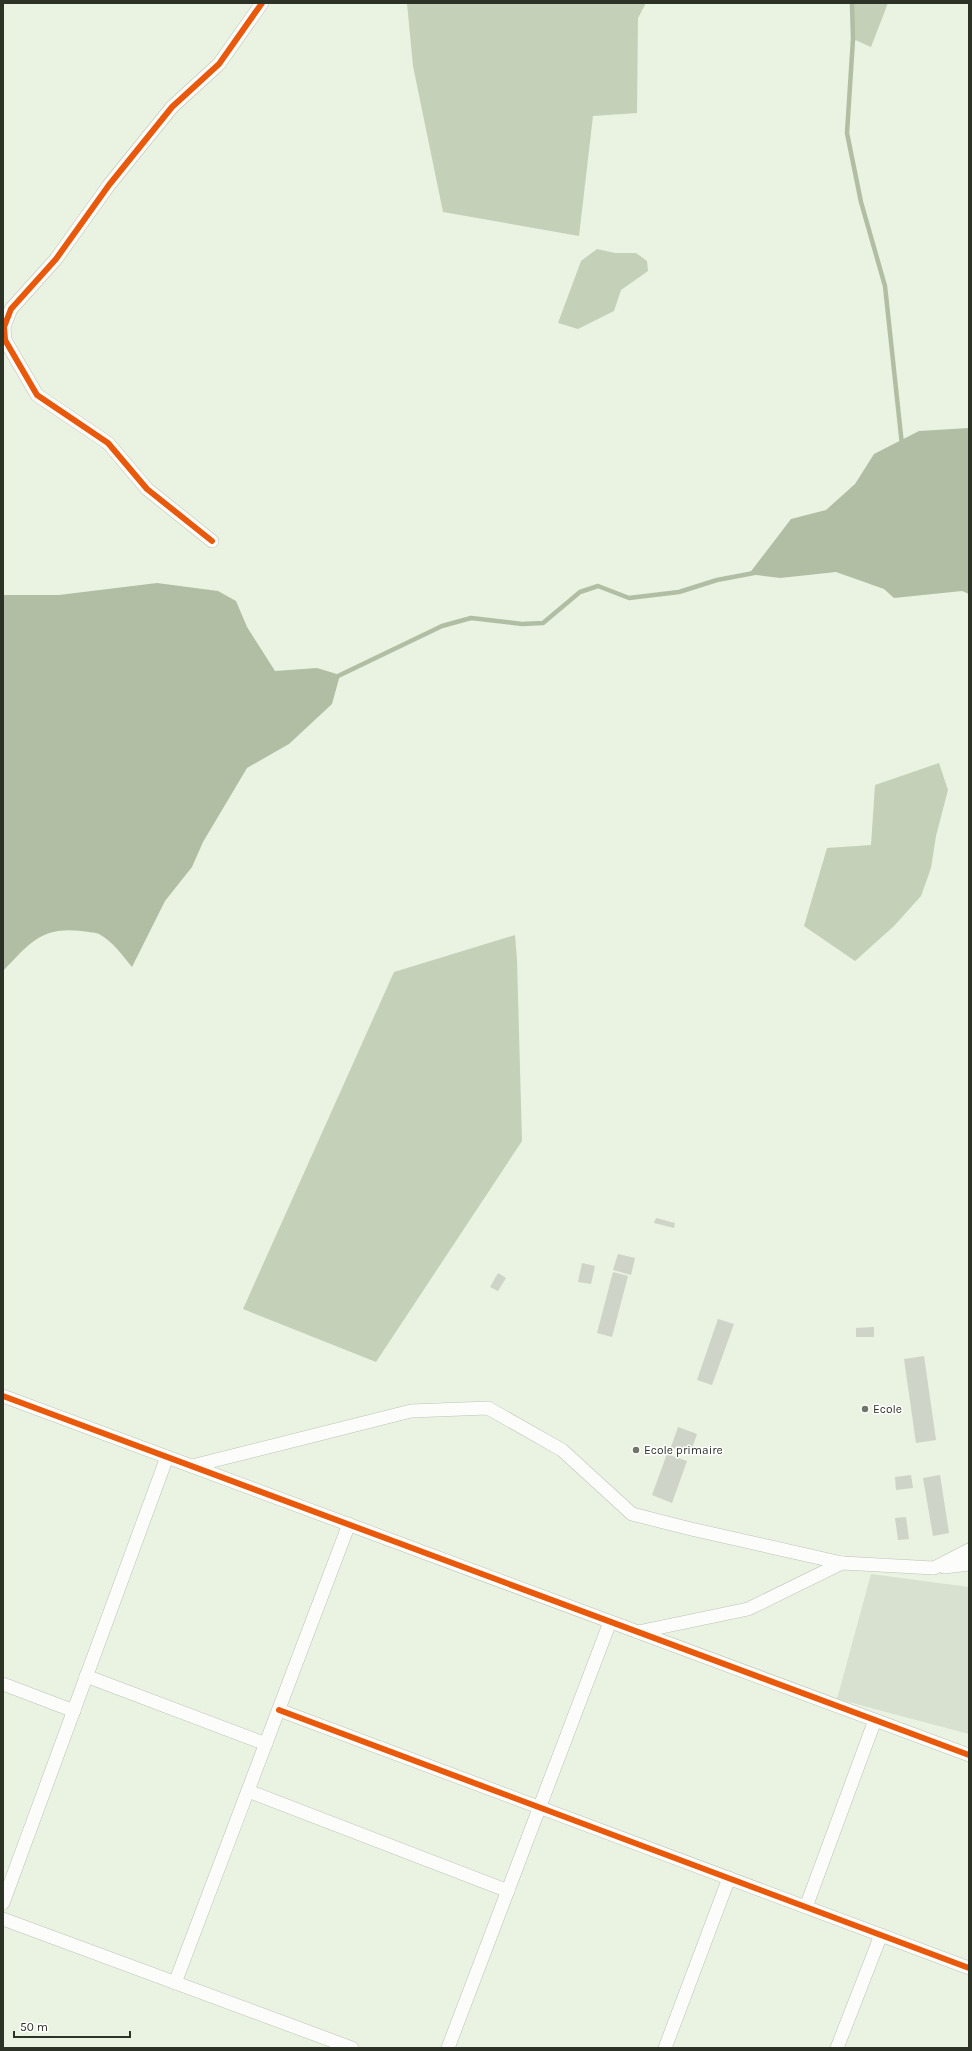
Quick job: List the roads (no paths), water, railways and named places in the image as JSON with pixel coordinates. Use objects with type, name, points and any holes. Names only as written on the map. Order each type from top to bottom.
[{"type":"street","points":[[212,541],[147,489],[108,443],[37,395],[5,340],[4,327],[11,309],[56,259],[108,185],[172,107],[219,64],[262,3]]},
{"type":"street","points":[[3,1396],[969,1755]]},
{"type":"street","points":[[192,1466],[411,1411],[488,1408],[562,1450],[632,1514],[690,1529],[842,1563],[934,1568],[969,1564]]},
{"type":"street","points":[[3,1903],[167,1457]]},
{"type":"street","points":[[174,1983],[349,1524]]},
{"type":"street","points":[[934,1568],[969,1550]]},
{"type":"street","points":[[638,1632],[748,1609],[842,1563]]},
{"type":"street","points":[[448,2048],[610,1622]]},
{"type":"street","points":[[86,1676],[266,1744]]},
{"type":"street","points":[[3,1684],[74,1711]]},
{"type":"street","points":[[278,1710],[969,1968]]},
{"type":"street","points":[[806,1907],[875,1720]]},
{"type":"street","points":[[248,1791],[508,1891]]},
{"type":"street","points":[[665,2048],[729,1878]]},
{"type":"street","points":[[3,1919],[352,2048]]},
{"type":"street","points":[[837,2048],[881,1935]]},
{"type":"waterway","points":[[852,3],[853,39],[847,133],[861,202],[885,286],[902,445]]},
{"type":"waterway","points":[[336,677],[442,626],[471,618],[522,624],[543,623],[580,592],[598,586],[629,598],[679,592],[717,580],[754,573]]},
{"type":"place","name":"Ecole","points":[[865,1409]]},
{"type":"place","name":"Ecole primaire","points":[[636,1450]]}]
